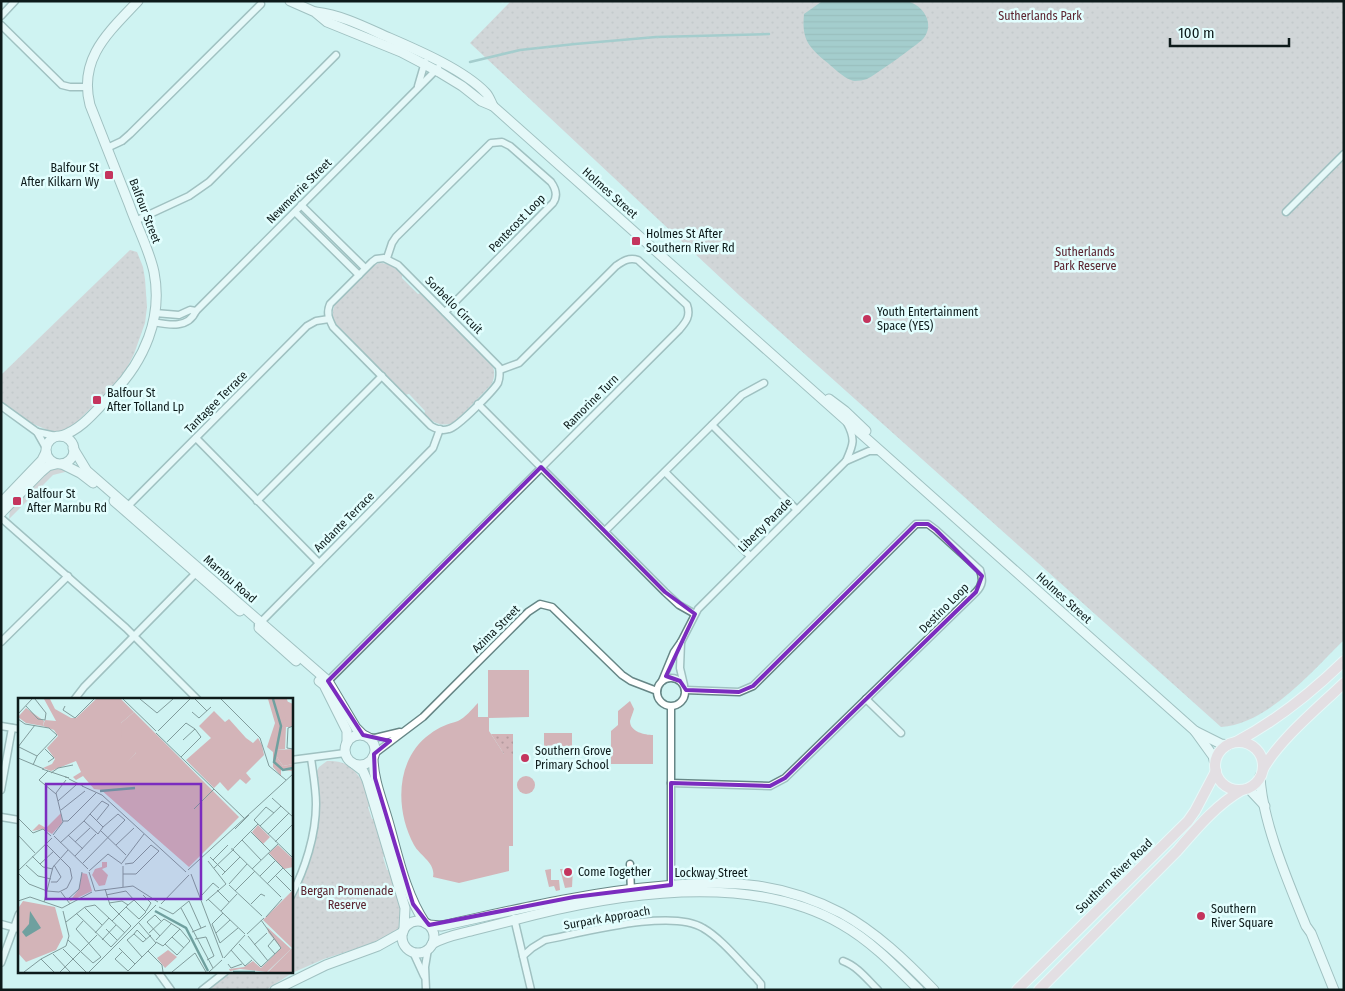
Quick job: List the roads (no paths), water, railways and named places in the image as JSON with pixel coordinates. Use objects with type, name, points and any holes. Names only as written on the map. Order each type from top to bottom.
[{"type":"main road","points":[[1244,789],[1236,790],[1221,781],[1215,768],[1217,757],[1221,750],[1279,715],[1310,692],[1344,660]]},
{"type":"main road","points":[[1039,990],[1177,852],[1190,835],[1223,803],[1256,783],[1270,757],[1282,743],[1344,682]]},
{"type":"main road","points":[[1232,744],[1247,744],[1256,750],[1262,759],[1262,773]]},
{"type":"main road","name":"Southern River Road","points":[[1017,990],[1188,821],[1195,811],[1215,768]]},
{"type":"street","points":[[1,16],[16,1]]},
{"type":"street","name":"Balfour Street","points":[[59,436],[71,433],[80,426],[125,381],[145,348],[154,318],[156,290],[153,271],[90,105],[86,87],[89,68],[96,50],[105,36],[138,1]]},
{"type":"street","name":"Holmes Street","points":[[290,1],[315,12],[328,22],[401,52],[426,60],[439,67],[481,101],[493,106],[1195,731],[1213,756],[1215,768]]},
{"type":"street","points":[[107,148],[122,141],[130,134],[261,4]]},
{"type":"street","points":[[1,25],[62,85],[86,87]]},
{"type":"street","points":[[135,221],[189,196],[209,182],[336,55]]},
{"type":"street","name":"Newmerrie Street","points":[[417,87],[426,60]]},
{"type":"street","name":"Newmerrie Street","points":[[154,318],[170,324],[183,323],[193,318],[196,310],[439,67]]},
{"type":"street","name":"Pentecost Loop","points":[[387,258],[396,237],[491,144],[502,142],[510,146],[551,182],[556,194],[554,203],[445,312]]},
{"type":"street","points":[[1286,212],[1344,154]]},
{"type":"street","points":[[301,205],[365,268]]},
{"type":"street","points":[[295,212],[358,275]]},
{"type":"street","points":[[387,258],[376,259],[330,304],[328,310],[329,319],[333,327],[430,426],[440,430],[454,427],[497,384],[500,370]]},
{"type":"street","name":"Sorbello Circuit","points":[[387,258],[398,265],[497,364],[500,370]]},
{"type":"street","name":"Ramorine Turn","points":[[326,683],[679,330],[688,319],[687,305],[638,260],[630,258],[624,260],[519,363],[500,370]]},
{"type":"street","name":"Tantagee Terrace","points":[[126,508],[307,326],[316,321],[329,319]]},
{"type":"street","points":[[257,501],[382,376]]},
{"type":"street","name":"Holmes Street","points":[[800,379],[845,411],[900,461],[917,483]]},
{"type":"street","points":[[605,531],[742,395],[764,384]]},
{"type":"street","points":[[478,404],[677,603],[694,614]]},
{"type":"street","points":[[1,406],[37,432],[59,436],[70,441],[73,447],[71,458],[59,464],[48,466],[1,513]]},
{"type":"street","name":"Liberty Parade","points":[[662,681],[674,652],[681,642],[694,614],[702,604],[846,461],[854,440],[847,422]]},
{"type":"street","points":[[712,425],[797,510]]},
{"type":"street","name":"Balfour Street","points":[[73,447],[80,426]]},
{"type":"street","name":"Andante Terrace","points":[[259,624],[433,448],[440,430]]},
{"type":"street","points":[[37,432],[48,458],[59,464]]},
{"type":"street","points":[[1,503],[42,460],[49,441],[59,436]]},
{"type":"street","points":[[196,438],[320,563]]},
{"type":"street","name":"Marnbu Road","points":[[73,447],[87,471],[195,574],[259,624]]},
{"type":"street","points":[[846,461],[869,451],[880,451]]},
{"type":"street","name":"Marnbu Road","points":[[59,464],[80,473],[126,508],[326,683],[356,728],[365,736]]},
{"type":"street","points":[[665,472],[750,556]]},
{"type":"street","points":[[1,518],[135,637],[196,698]]},
{"type":"street","name":"Destino Loop","points":[[671,783],[770,786],[785,778],[976,592],[982,582],[980,570],[928,524],[916,524],[752,686],[739,692],[685,688]]},
{"type":"street","points":[[76,698],[84,687],[195,574]]},
{"type":"street","points":[[1,642],[68,576]]},
{"type":"street","name":"Azima Street","points":[[404,731],[423,716],[528,612],[540,604],[552,607],[631,682],[657,691]]},
{"type":"street","name":"Liberty Parade","points":[[681,642],[680,668],[685,688]]},
{"type":"street","points":[[673,678],[680,681],[685,688],[682,702],[671,707],[662,704],[657,696],[657,691],[662,681],[673,678]]},
{"type":"street","name":"Marnbu Road","points":[[326,683],[347,730],[347,743]]},
{"type":"street","points":[[866,700],[901,734]]},
{"type":"street","points":[[671,707],[671,889]]},
{"type":"street","points":[[1,726],[15,729],[1,790]]},
{"type":"street","points":[[404,731],[375,738],[365,736],[353,737],[347,743],[345,753],[350,762],[362,771],[367,780],[405,908],[402,940],[410,950],[425,980]]},
{"type":"street","points":[[354,764],[363,765],[404,731]]},
{"type":"street","name":"Holmes Street","points":[[1195,731],[1221,744],[1232,744]]},
{"type":"street","points":[[365,736],[374,744],[375,778],[413,904],[433,932],[425,980],[426,990]]},
{"type":"street","points":[[292,760],[345,753]]},
{"type":"street","points":[[292,894],[304,866],[315,817],[315,790],[311,758]]},
{"type":"street","points":[[1262,773],[1265,806],[1280,857],[1306,926],[1334,990]]},
{"type":"street","points":[[1244,789],[1250,790],[1265,806]]},
{"type":"street","points":[[1,817],[18,820]]},
{"type":"street","points":[[630,864],[631,893]]},
{"type":"street","name":"Lockway Street","points":[[427,924],[441,926],[574,897],[732,883],[759,886],[783,891],[841,913],[892,949],[934,990]]},
{"type":"street","name":"Lockway Street","points":[[671,889],[752,894],[777,899],[818,913],[842,924],[862,938],[881,953],[919,990]]},
{"type":"street","name":"Lockway Street","points":[[430,947],[443,938],[631,893]]},
{"type":"street","points":[[512,910],[531,990]]},
{"type":"street","name":"Surpark Approach","points":[[522,956],[545,940],[640,922],[664,920],[693,923],[704,928],[722,944],[756,978],[761,984],[761,990]]},
{"type":"street","points":[[276,990],[326,965],[378,946],[404,930],[414,921],[427,924]]},
{"type":"street","points":[[1,924],[16,928],[1,963]]},
{"type":"street","points":[[1306,926],[1307,934],[1329,990]]},
{"type":"street","points":[[378,946],[418,952],[430,947]]},
{"type":"street","points":[[1319,954],[1330,967],[1338,990]]},
{"type":"street","points":[[843,961],[850,963],[878,990]]},
{"type":"street","points":[[159,974],[171,990]]},
{"type":"street","points":[[202,990],[222,974]]},
{"type":"water","points":[[907,1],[923,11],[928,21],[927,33],[923,39],[871,77],[855,81],[851,80],[818,55],[806,40],[804,14],[821,2]]},
{"type":"waterway","points":[[470,62],[520,50],[575,44],[656,37],[769,34]]},
{"type":"place","name":"Balfour St After Kilkarn Wy","points":[[109,175]]},
{"type":"place","name":"Holmes St After Southern River Rd","points":[[636,241]]},
{"type":"place","name":"Youth Entertainment Space (YES)","points":[[867,319]]},
{"type":"place","name":"Balfour St After Tolland Lp","points":[[97,400]]},
{"type":"place","name":"Balfour St After Marnbu Rd","points":[[17,501]]},
{"type":"place","name":"Southern Grove Primary School","points":[[525,758]]},
{"type":"place","name":"Come Together","points":[[568,872]]},
{"type":"place","name":"Southern River Square","points":[[1201,916]]},
{"type":"park label","name":"Sutherlands Park","points":[[1040,16]]},
{"type":"park label","name":"Sutherlands Park Reserve","points":[[1085,259]]},
{"type":"park label","name":"Bergan Promenade Reserve","points":[[347,898]]}]
